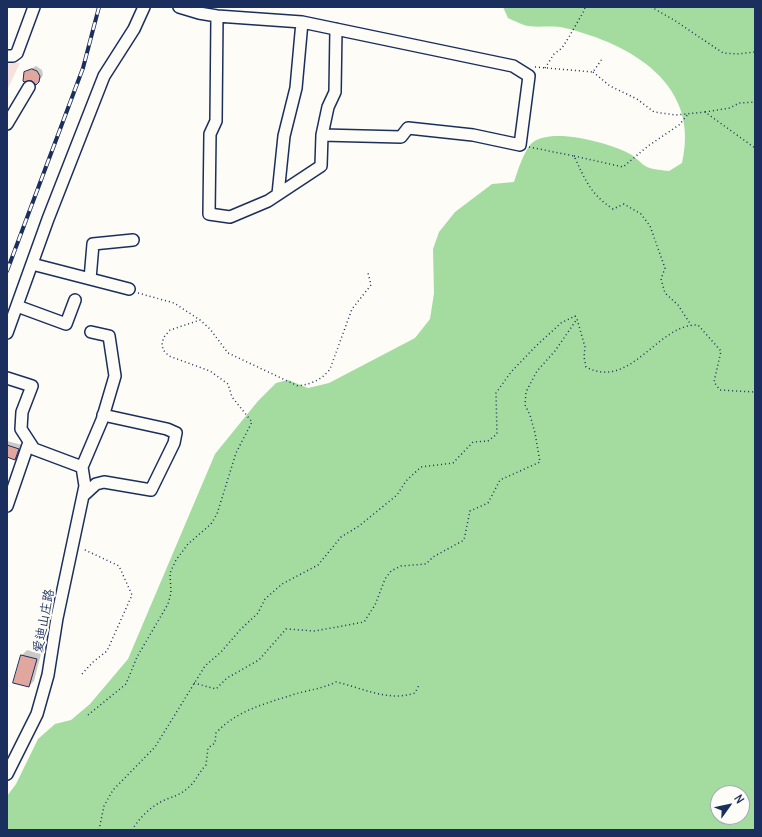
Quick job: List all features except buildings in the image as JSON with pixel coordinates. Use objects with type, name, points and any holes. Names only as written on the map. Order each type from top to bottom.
[{"type":"street","points":[[7,56],[13,56],[17,53],[34,7]]},
{"type":"street","points":[[7,333],[104,76],[134,29],[144,7]]},
{"type":"street","points":[[179,7],[199,13],[217,16],[302,22],[336,28],[513,66],[529,76],[520,145],[473,135],[408,128],[401,137],[322,135]]},
{"type":"street","points":[[217,16],[216,121],[210,134],[209,214],[230,217],[268,201],[321,166],[322,135],[328,107],[335,92],[336,28]]},
{"type":"street","points":[[278,194],[284,136],[297,81],[302,22]]},
{"type":"street","points":[[7,124],[30,87]]},
{"type":"street","points":[[90,280],[93,244],[133,240]]},
{"type":"street","points":[[32,264],[129,289]]},
{"type":"street","points":[[17,306],[66,324],[75,300]]},
{"type":"street","points":[[7,378],[32,386],[22,412],[21,429],[34,449],[82,467],[103,415],[116,376],[109,336],[91,332]]},
{"type":"street","points":[[84,495],[96,484],[104,482],[151,490],[174,443],[176,433],[168,429],[103,415]]},
{"type":"street","points":[[7,506],[29,442]]},
{"type":"street","name":"爱迪山庄路","points":[[7,774],[37,714],[48,676],[57,618],[84,495],[85,486],[82,467]]},
{"type":"path","points":[[545,68],[554,54],[562,48],[585,8],[584,7]]},
{"type":"path","points":[[651,7],[674,20],[723,53],[737,54],[755,52]]},
{"type":"path","points":[[594,72],[602,59]]},
{"type":"path","points":[[529,67],[594,72],[610,86],[637,99],[654,112],[676,115],[730,108],[739,103],[755,102]]},
{"type":"path","points":[[705,112],[737,133],[755,148]]},
{"type":"path","points":[[520,145],[623,167],[648,146],[679,125],[690,113]]},
{"type":"path","points":[[574,156],[588,187],[599,200],[613,209],[624,204],[641,214],[650,226],[665,268],[661,280],[665,293],[678,305],[691,325]]},
{"type":"path","points":[[129,289],[141,295],[174,304],[200,320],[210,329],[228,353],[298,386],[308,385],[324,377],[330,369],[352,309],[371,285],[368,273]]},
{"type":"path","points":[[99,830],[104,806],[113,790],[155,747],[204,666],[221,652],[240,630],[258,613],[265,599],[282,584],[318,565],[341,537],[359,526],[397,495],[406,481],[421,467],[452,463],[473,442],[488,441],[497,434],[496,393],[511,372],[561,324],[575,316],[578,319]]},
{"type":"path","points":[[578,319],[585,347],[584,357],[586,368],[597,373],[614,372],[672,333],[691,325],[698,325],[721,351],[714,382],[720,390],[755,392]]},
{"type":"path","points":[[194,683],[216,689],[227,678],[259,660],[286,629],[315,630],[364,622],[375,605],[385,579],[391,571],[401,566],[426,564],[433,557],[464,540],[470,511],[488,503],[500,480],[540,462],[530,415],[525,405],[526,392],[537,371],[555,351],[578,319]]},
{"type":"path","points":[[88,715],[126,684],[138,657],[168,604],[171,588],[170,573],[176,560],[188,544],[211,524],[217,514],[236,453],[252,422],[232,397],[228,384],[210,370],[169,356],[163,350],[162,343],[164,337],[170,330],[200,320]]},
{"type":"path","points":[[73,545],[118,566],[132,595],[107,651],[93,662],[82,674]]},
{"type":"path","points":[[132,830],[141,817],[156,805],[179,795],[190,786],[199,772],[206,765],[208,748],[216,744],[216,733],[222,726],[253,707],[292,695],[324,688],[336,682],[372,693],[390,696],[407,695],[415,692],[418,686]]},
{"type":"shaded area","points":[[7,61],[20,63],[7,90]]},
{"type":"green space","points":[[503,7],[755,7],[755,830],[7,830],[7,796],[16,784],[38,739],[55,724],[71,720],[90,704],[128,659],[215,454],[258,401],[276,383],[288,380],[308,388],[329,383],[415,338],[430,319],[434,293],[433,249],[439,232],[455,212],[492,184],[514,182],[520,163],[527,149],[538,139],[550,136],[564,136],[594,141],[632,155],[647,167],[655,169],[669,171],[682,163],[685,135],[681,111],[671,90],[655,72],[636,57],[614,45],[590,35],[560,27],[537,27],[521,24],[508,18]]},
{"type":"railway","points":[[7,271],[83,68],[99,7]]}]
